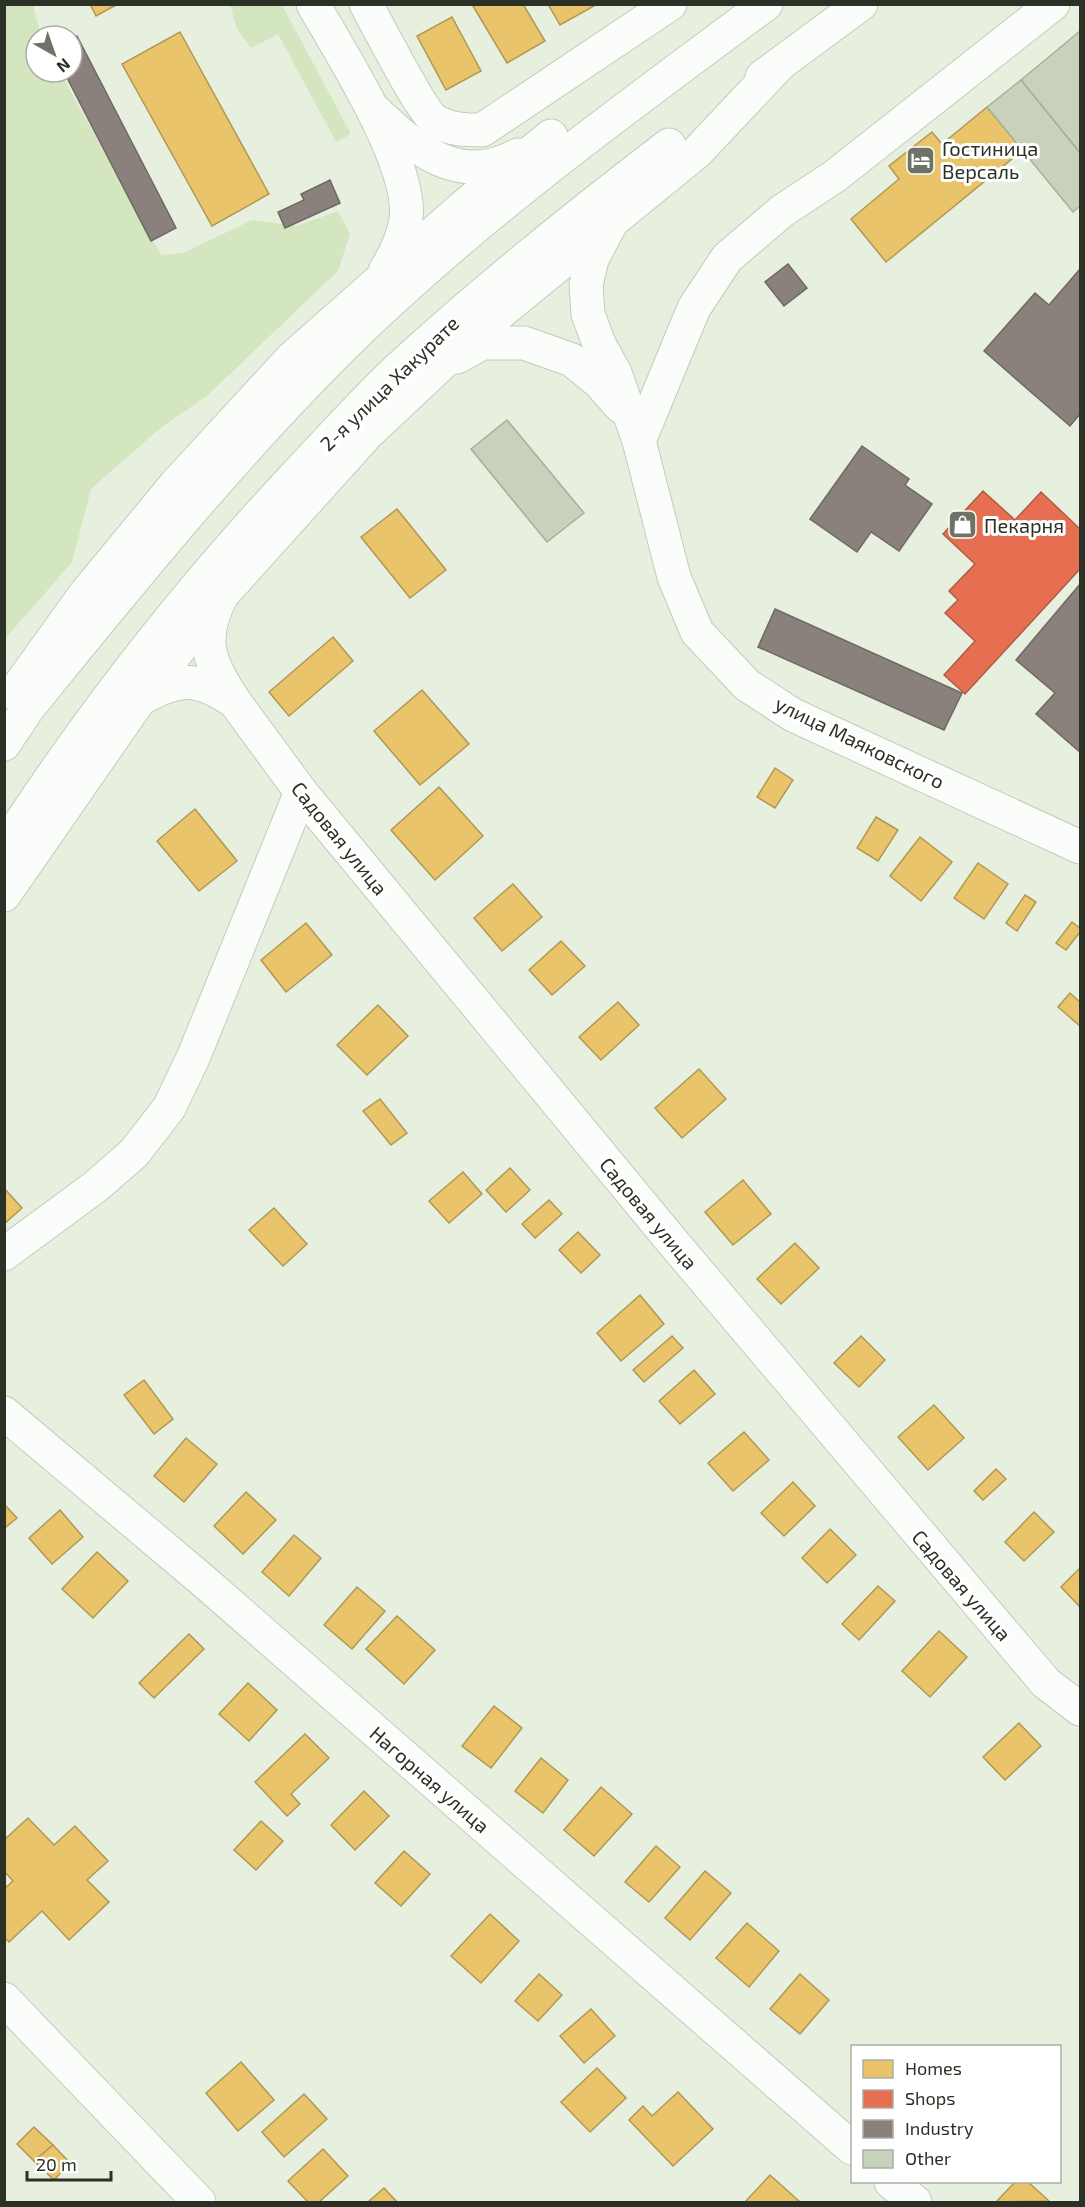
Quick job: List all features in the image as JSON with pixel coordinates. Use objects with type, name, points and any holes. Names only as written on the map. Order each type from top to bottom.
[{"type":"main road","points":[[4,744],[35,699],[353,320],[398,251],[406,219],[399,178],[373,109],[313,4]]},
{"type":"main road","points":[[366,4],[411,85],[435,122],[459,130],[482,129],[670,4]]},
{"type":"main road","name":"2-я улица Хакурате","points":[[4,848],[45,785],[193,589],[304,466],[413,379],[476,300],[596,200],[861,4]]},
{"type":"main road","points":[[413,379],[482,343],[524,343],[572,360],[599,382],[633,427],[694,308],[727,258],[783,211],[835,176],[1053,4]]},
{"type":"main road","points":[[373,109],[409,143],[427,155],[449,163],[472,166],[502,164],[757,12]]},
{"type":"main road","points":[[4,707],[86,593],[176,484],[292,358],[353,320],[558,160],[757,12]]},
{"type":"main road","points":[[4,895],[140,699],[222,595],[352,451],[413,379],[469,338],[614,217],[697,152],[780,64]]},
{"type":"main road","points":[[379,281],[464,206],[551,136]]},
{"type":"main road","name":"улица Маяковского","points":[[614,217],[592,259],[586,285],[588,314],[599,344],[615,373],[633,427],[674,577],[697,632],[747,685],[793,715],[1080,847]]},
{"type":"main road","name":"Садовая улица","points":[[222,595],[210,617],[207,637],[212,662],[235,702],[301,792],[671,1240],[927,1545],[1046,1683],[1080,1709]]},
{"type":"main road","points":[[140,699],[168,684],[196,681],[235,702]]},
{"type":"main road","points":[[4,1254],[95,1187],[134,1153],[169,1107],[194,1058],[301,792]]},
{"type":"main road","name":"Нагорная улица","points":[[4,1413],[191,1570],[851,2147]]},
{"type":"main road","points":[[4,1999],[199,2202]]},
{"type":"main road","points":[[893,2183],[915,2202]]},
{"type":"green space","points":[[33,4],[38,24],[24,24],[24,84],[67,84],[161,255],[183,253],[252,220],[296,226],[338,211],[350,234],[338,271],[208,395],[158,430],[91,489],[72,562],[5,639],[4,5]]},
{"type":"green space","points":[[230,5],[282,5],[351,134],[336,142],[278,34],[251,48],[237,29]]},
{"type":"building: Homes","points":[[90,4],[118,4],[96,16]]},
{"type":"building: Homes","points":[[475,4],[523,4],[545,41],[507,63],[473,6]]},
{"type":"building: Homes","points":[[548,4],[593,4],[594,6],[560,25]]},
{"type":"building: Homes","points":[[452,17],[481,71],[446,90],[417,36]]},
{"type":"building: Homes","points":[[180,32],[269,194],[212,226],[122,64]]},
{"type":"building: Homes","points":[[987,107],[1023,150],[886,262],[851,219],[899,179],[889,166],[932,132],[942,144]]},
{"type":"building: Homes","points":[[397,509],[446,570],[410,598],[361,537]]},
{"type":"building: Homes","points":[[333,637],[353,661],[289,716],[269,692]]},
{"type":"building: Homes","points":[[422,690],[469,744],[420,785],[374,731]]},
{"type":"building: Homes","points":[[775,768],[793,780],[775,808],[757,797]]},
{"type":"building: Homes","points":[[439,787],[483,836],[435,880],[391,830]]},
{"type":"building: Homes","points":[[195,809],[237,861],[199,891],[157,841]]},
{"type":"building: Homes","points":[[876,817],[898,830],[878,861],[857,848]]},
{"type":"building: Homes","points":[[920,837],[952,862],[921,901],[890,876]]},
{"type":"building: Homes","points":[[978,863],[1008,884],[984,919],[954,898]]},
{"type":"building: Homes","points":[[513,884],[542,917],[502,951],[474,918]]},
{"type":"building: Homes","points":[[1025,895],[1036,902],[1017,931],[1006,923]]},
{"type":"building: Homes","points":[[1072,922],[1080,928],[1080,932],[1066,950],[1056,943]]},
{"type":"building: Homes","points":[[306,923],[332,955],[286,992],[261,960]]},
{"type":"building: Homes","points":[[561,941],[585,966],[552,995],[529,970]]},
{"type":"building: Homes","points":[[1070,993],[1080,1002],[1080,1026],[1058,1007]]},
{"type":"building: Homes","points":[[618,1002],[639,1025],[601,1060],[579,1037]]},
{"type":"building: Homes","points":[[378,1005],[408,1036],[367,1075],[337,1045]]},
{"type":"building: Homes","points":[[699,1069],[726,1099],[682,1138],[655,1108]]},
{"type":"building: Homes","points":[[380,1099],[407,1133],[391,1145],[363,1111]]},
{"type":"building: Homes","points":[[510,1168],[530,1190],[506,1212],[486,1190]]},
{"type":"building: Homes","points":[[463,1172],[482,1194],[449,1223],[429,1201]]},
{"type":"building: Homes","points":[[743,1180],[771,1214],[733,1245],[705,1212]]},
{"type":"building: Homes","points":[[4,1188],[22,1208],[4,1224]]},
{"type":"building: Homes","points":[[549,1200],[562,1214],[535,1238],[522,1224]]},
{"type":"building: Homes","points":[[274,1208],[307,1244],[283,1266],[249,1230]]},
{"type":"building: Homes","points":[[578,1232],[600,1255],[581,1273],[559,1250]]},
{"type":"building: Homes","points":[[795,1243],[819,1268],[781,1304],[757,1279]]},
{"type":"building: Homes","points":[[640,1295],[664,1324],[621,1361],[597,1333]]},
{"type":"building: Homes","points":[[672,1336],[683,1348],[644,1382],[633,1370]]},
{"type":"building: Homes","points":[[861,1336],[885,1360],[859,1387],[834,1363]]},
{"type":"building: Homes","points":[[694,1370],[715,1394],[680,1424],[659,1401]]},
{"type":"building: Homes","points":[[144,1380],[173,1419],[154,1434],[124,1395]]},
{"type":"building: Homes","points":[[934,1405],[964,1438],[928,1470],[898,1437]]},
{"type":"building: Homes","points":[[744,1432],[769,1460],[733,1491],[708,1463]]},
{"type":"building: Homes","points":[[186,1438],[217,1464],[184,1502],[154,1476]]},
{"type":"building: Homes","points":[[996,1469],[1006,1479],[983,1500],[974,1491]]},
{"type":"building: Homes","points":[[793,1482],[815,1506],[784,1536],[761,1513]]},
{"type":"building: Homes","points":[[246,1492],[276,1520],[243,1554],[214,1526]]},
{"type":"building: Homes","points":[[4,1504],[17,1518],[6,1527],[4,1525]]},
{"type":"building: Homes","points":[[60,1510],[83,1537],[52,1564],[29,1538]]},
{"type":"building: Homes","points":[[1034,1512],[1054,1532],[1024,1561],[1005,1542]]},
{"type":"building: Homes","points":[[830,1529],[856,1555],[827,1583],[802,1558]]},
{"type":"building: Homes","points":[[294,1535],[321,1558],[289,1596],[262,1572]]},
{"type":"building: Homes","points":[[97,1552],[128,1581],[93,1618],[62,1589]]},
{"type":"building: Homes","points":[[1080,1568],[1080,1607],[1061,1587]]},
{"type":"building: Homes","points":[[878,1586],[895,1601],[859,1640],[842,1624]]},
{"type":"building: Homes","points":[[357,1587],[385,1611],[352,1649],[324,1625]]},
{"type":"building: Homes","points":[[397,1616],[435,1650],[404,1684],[366,1649]]},
{"type":"building: Homes","points":[[939,1631],[967,1657],[930,1697],[902,1671]]},
{"type":"building: Homes","points":[[189,1634],[204,1649],[154,1698],[139,1683]]},
{"type":"building: Homes","points":[[248,1683],[277,1710],[249,1741],[219,1714]]},
{"type":"building: Homes","points":[[494,1706],[522,1728],[491,1768],[462,1746]]},
{"type":"building: Homes","points":[[1019,1723],[1041,1746],[1005,1780],[983,1757]]},
{"type":"building: Homes","points":[[305,1734],[329,1758],[291,1794],[300,1804],[287,1816],[255,1782]]},
{"type":"building: Homes","points":[[541,1758],[568,1780],[543,1813],[515,1791]]},
{"type":"building: Homes","points":[[601,1787],[632,1814],[594,1856],[564,1830]]},
{"type":"building: Homes","points":[[364,1791],[389,1816],[355,1850],[331,1825]]},
{"type":"building: Homes","points":[[28,1818],[54,1845],[75,1826],[108,1861],[87,1880],[109,1902],[69,1940],[42,1911],[9,1942],[4,1937],[4,1889],[13,1881],[4,1871],[4,1840]]},
{"type":"building: Homes","points":[[261,1821],[283,1841],[256,1870],[234,1850]]},
{"type":"building: Homes","points":[[656,1846],[680,1867],[649,1902],[625,1882]]},
{"type":"building: Homes","points":[[404,1851],[430,1874],[401,1906],[375,1883]]},
{"type":"building: Homes","points":[[705,1871],[731,1893],[690,1940],[665,1918]]},
{"type":"building: Homes","points":[[490,1914],[519,1941],[481,1983],[451,1956]]},
{"type":"building: Homes","points":[[747,1923],[779,1951],[749,1987],[716,1958]]},
{"type":"building: Homes","points":[[539,1974],[562,1995],[538,2021],[515,2001]]},
{"type":"building: Homes","points":[[800,1974],[829,2000],[800,2034],[770,2009]]},
{"type":"building: Homes","points":[[591,2009],[615,2036],[584,2063],[560,2036]]},
{"type":"building: Homes","points":[[241,2062],[274,2100],[238,2131],[206,2093]]},
{"type":"building: Homes","points":[[597,2068],[626,2098],[590,2132],[561,2102]]},
{"type":"building: Homes","points":[[678,2092],[713,2129],[673,2166],[629,2120],[643,2106],[652,2116]]},
{"type":"building: Homes","points":[[304,2094],[327,2119],[284,2157],[262,2132]]},
{"type":"building: Homes","points":[[34,2127],[53,2145],[34,2161],[17,2144]]},
{"type":"building: Homes","points":[[53,2145],[70,2163],[54,2180],[34,2161]]},
{"type":"building: Homes","points":[[323,2149],[348,2176],[319,2202],[308,2202],[288,2181]]},
{"type":"building: Homes","points":[[770,2175],[800,2202],[745,2202]]},
{"type":"building: Homes","points":[[1014,2183],[1029,2183],[1049,2201],[996,2202]]},
{"type":"building: Homes","points":[[384,2188],[397,2202],[368,2202]]},
{"type":"building: Shops","points":[[983,491],[1015,520],[1041,492],[1080,529],[1080,569],[965,694],[944,675],[975,641],[945,613],[958,600],[949,591],[975,564],[943,534]]},
{"type":"building: Industry","points":[[84,50],[176,228],[151,241],[70,84],[84,84]]},
{"type":"building: Industry","points":[[330,180],[340,203],[285,228],[278,212],[304,200],[301,194]]},
{"type":"building: Industry","points":[[788,264],[807,288],[784,306],[765,282]]},
{"type":"building: Industry","points":[[1080,269],[1080,414],[1070,426],[984,351],[1035,293],[1049,305]]},
{"type":"building: Industry","points":[[862,446],[909,479],[905,485],[932,504],[899,551],[871,532],[857,552],[810,519]]},
{"type":"building: Industry","points":[[1080,584],[1080,752],[1036,714],[1055,693],[1016,660]]},
{"type":"building: Industry","points":[[775,609],[962,693],[944,730],[758,647]]},
{"type":"building: Other","points":[[1080,31],[1080,153],[1021,80]]},
{"type":"building: Other","points":[[1021,80],[1080,153],[1080,206],[1073,212],[987,107]]},
{"type":"building: Other","points":[[507,420],[584,513],[547,542],[471,449]]},
{"type":"place","name":"Гостиница Версаль","points":[[921,160]]},
{"type":"place","name":"Пекарня","points":[[963,525]]}]
